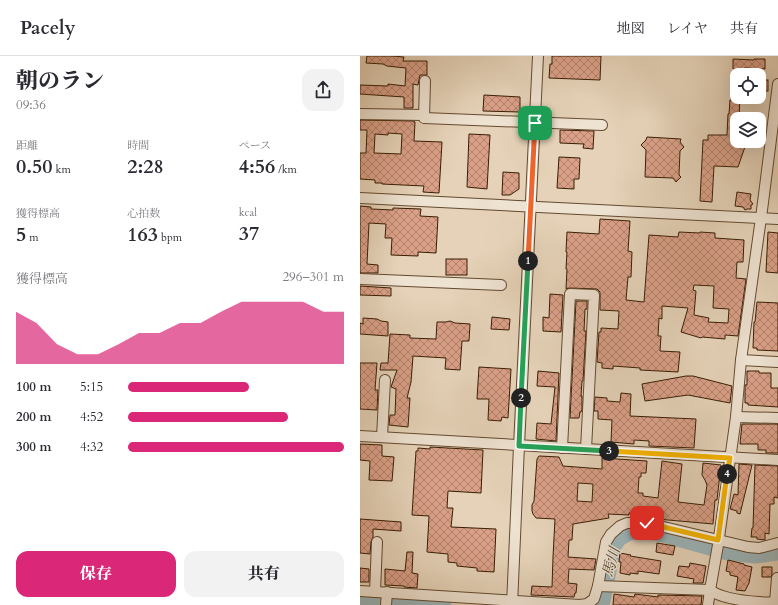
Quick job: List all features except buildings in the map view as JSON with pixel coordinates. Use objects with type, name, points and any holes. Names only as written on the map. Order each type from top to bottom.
[{"type":"street","points":[[512,603],[538,56]]},
{"type":"street","points":[[424,115],[425,81]]},
{"type":"street","points":[[708,605],[736,417],[778,84]]},
{"type":"street","points":[[360,114],[424,115],[424,118],[602,125]]},
{"type":"street","points":[[360,198],[778,219]]},
{"type":"street","points":[[360,279],[501,285]]},
{"type":"street","points":[[562,448],[570,294],[594,295],[586,450]]},
{"type":"street","points":[[742,360],[778,362]]},
{"type":"street","points":[[382,437],[385,380]]},
{"type":"street","points":[[736,417],[778,418]]},
{"type":"street","points":[[360,436],[778,460]]},
{"type":"street","points":[[360,591],[375,592],[386,598],[580,605],[587,604],[594,599],[603,586],[606,542],[610,534],[620,526],[627,523],[647,523],[718,543],[754,548],[778,543],[778,537]]},
{"type":"street","points":[[375,592],[377,542]]},
{"type":"street","points":[[603,586],[710,590],[716,595],[741,600],[777,602],[777,578]]},
{"type":"waterway","name":"馬川","points":[[600,605],[613,546],[619,538],[629,532],[643,530],[660,533],[728,552],[755,555],[778,552]]},
{"type":"waterway","name":"馬川","points":[[360,600],[443,605]]},
{"type":"route","points":[[535,123],[519,446],[730,458],[718,540],[647,523]]}]
